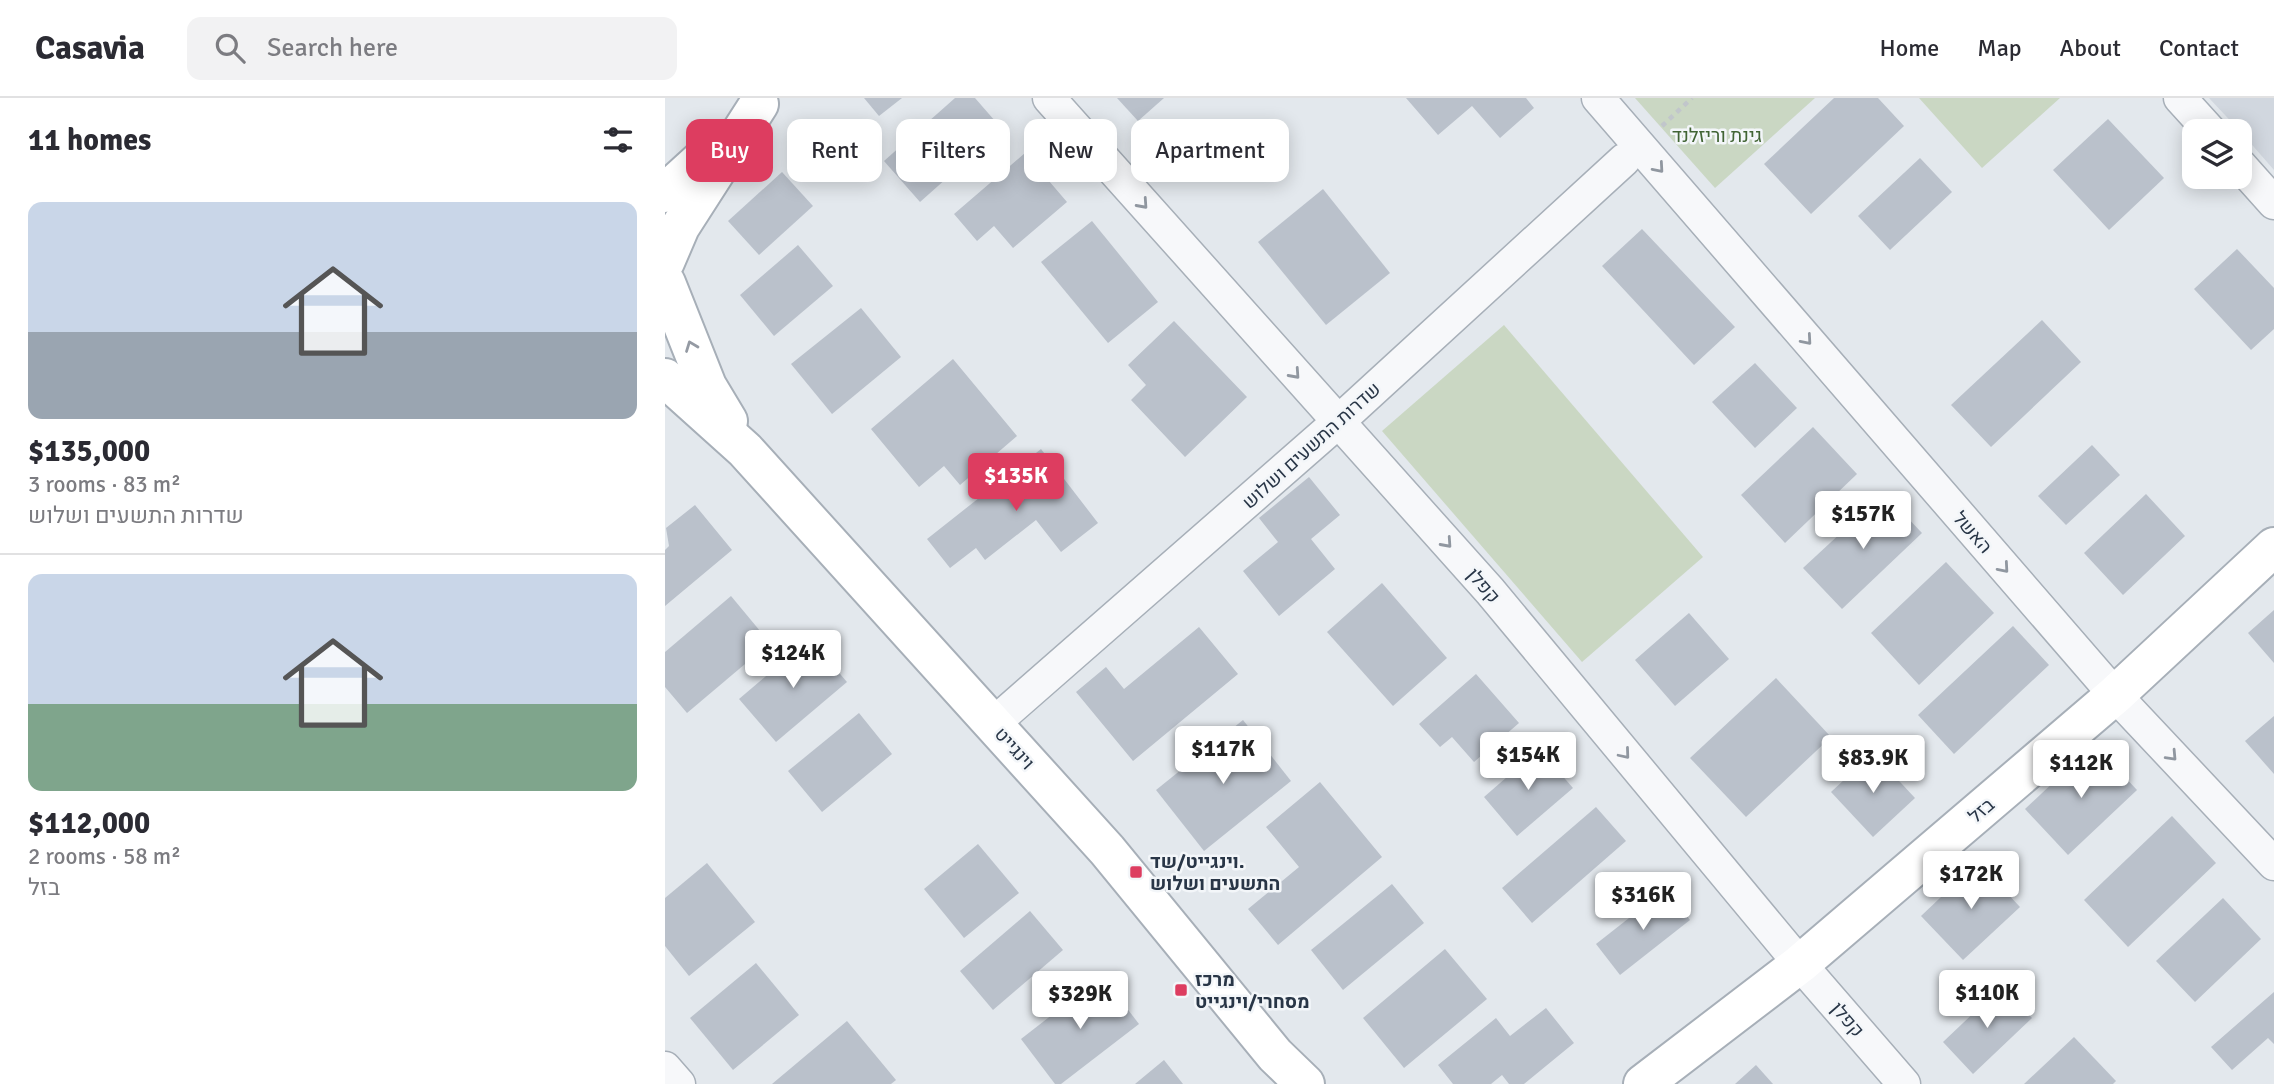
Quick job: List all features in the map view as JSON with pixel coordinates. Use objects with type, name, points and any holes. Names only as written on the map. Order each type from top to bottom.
[{"type":"street","name":"קפלן","points":[[1049,98],[1490,591],[1800,964],[1904,1084]]},
{"type":"street","name":"האשל","points":[[1598,98],[1632,153],[2115,695],[2274,864]]},
{"type":"street","points":[[2180,98],[2199,119]]},
{"type":"street","points":[[665,193],[684,178],[762,101]]},
{"type":"street","points":[[665,274],[680,227],[762,101]]},
{"type":"street","name":"שדרות התשעים ושלוש","points":[[993,724],[1338,422],[1632,153]]},
{"type":"street","points":[[2252,178],[2274,203]]},
{"type":"street","name":"וינגייט","points":[[665,274],[707,386],[745,450]]},
{"type":"street","name":"וינגייט","points":[[665,378],[745,450],[1107,850],[1283,1070],[1305,1084]]},
{"type":"street","name":"בזל","points":[[1643,1084],[1800,964],[2115,695],[2274,547]]},
{"type":"street","points":[[665,1068],[679,1084]]},
{"type":"path","points":[[1632,153],[1692,98]]},
{"type":"shaded area","points":[[2209,98],[2274,98],[2274,170],[2252,145],[2252,119],[2229,119]]},
{"type":"green space","name":"גינת וריזלנד","points":[[1635,98],[1815,98],[1715,188]]},
{"type":"green space","points":[[1919,98],[2060,98],[1982,168]]},
{"type":"green space","points":[[1504,325],[1703,557],[1582,662],[1382,431]]},
{"type":"building","points":[[864,98],[902,98],[879,116]]},
{"type":"building","points":[[955,98],[975,98],[993,119],[931,119]]},
{"type":"building","points":[[1117,98],[1164,98],[1140,119],[1136,119]]},
{"type":"building","points":[[1406,98],[1526,98],[1534,108],[1500,138],[1472,106],[1438,135]]},
{"type":"building","points":[[1834,98],[1878,98],[1904,126],[1811,214],[1764,164]]},
{"type":"building","points":[[2108,119],[2164,178],[2109,230],[2053,170]]},
{"type":"building","points":[[896,150],[896,175],[884,161]]},
{"type":"building","points":[[1024,154],[1024,182],[1050,182],[1067,202],[1013,248],[994,226],[977,241],[954,214],[991,182],[1010,182],[1010,166]]},
{"type":"building","points":[[1920,158],[1952,192],[1890,250],[1858,216]]},
{"type":"building","points":[[782,172],[787,182],[791,182],[813,206],[759,255],[728,221]]},
{"type":"building","points":[[902,182],[942,182],[920,202]]},
{"type":"building","points":[[1323,189],[1390,273],[1326,325],[1258,242]]},
{"type":"building","points":[[1092,221],[1158,302],[1108,343],[1041,262]]},
{"type":"building","points":[[1642,229],[1735,327],[1694,365],[1602,266]]},
{"type":"building","points":[[798,245],[833,286],[774,336],[740,295]]},
{"type":"building","points":[[2237,249],[2274,288],[2274,329],[2251,350],[2194,289]]},
{"type":"building","points":[[861,308],[901,357],[832,414],[791,364]]},
{"type":"building","points":[[2042,320],[2081,362],[1991,447],[1951,405]]},
{"type":"building","points":[[1174,321],[1247,397],[1185,457],[1131,400],[1146,385],[1128,365]]},
{"type":"building","points":[[953,359],[1017,436],[960,485],[944,466],[919,487],[871,429]]},
{"type":"building","points":[[1755,363],[1797,408],[1755,448],[1712,402]]},
{"type":"building","points":[[1813,427],[1857,474],[1785,543],[1741,495]]},
{"type":"building","points":[[2092,445],[2120,475],[2066,525],[2038,496]]},
{"type":"building","points":[[1041,449],[1098,523],[1061,552],[1036,520],[985,560],[976,548],[950,568],[927,539]]},
{"type":"building","points":[[1309,477],[1340,515],[1311,539],[1335,569],[1279,616],[1243,571],[1278,542],[1259,518]]},
{"type":"building","points":[[1884,493],[1922,533],[1842,609],[1803,568]]},
{"type":"building","points":[[2146,494],[2185,536],[2123,595],[2084,553]]},
{"type":"building","points":[[695,505],[732,550],[665,606],[665,550],[669,546],[666,528]]},
{"type":"building","points":[[1946,562],[1994,613],[1919,685],[1871,633]]},
{"type":"building","points":[[1382,583],[1447,658],[1393,706],[1327,632]]},
{"type":"building","points":[[731,596],[770,643],[687,713],[665,687],[665,652]]},
{"type":"building","points":[[2274,610],[2274,663],[2248,633]]},
{"type":"building","points":[[1689,613],[1729,659],[1675,706],[1635,660]]},
{"type":"building","points":[[2013,626],[2049,665],[1954,754],[1918,715]]},
{"type":"building","points":[[1199,627],[1238,674],[1133,761],[1076,692],[1106,667],[1124,689]]},
{"type":"building","points":[[810,639],[847,682],[776,742],[739,699]]},
{"type":"building","points":[[1476,674],[1519,723],[1474,762],[1452,737],[1440,747],[1419,724]]},
{"type":"building","points":[[1776,678],[1831,737],[1746,817],[1690,758]]},
{"type":"building","points":[[859,713],[892,754],[822,812],[788,771]]},
{"type":"building","points":[[2274,716],[2274,774],[2245,741]]},
{"type":"building","points":[[1243,720],[1291,781],[1204,851],[1156,790]]},
{"type":"building","points":[[2094,744],[2137,790],[2068,855],[2025,809]]},
{"type":"building","points":[[1539,749],[1573,788],[1517,836],[1484,797]]},
{"type":"building","points":[[1873,753],[1915,798],[1873,837],[1831,792]]},
{"type":"building","points":[[1320,782],[1382,857],[1278,945],[1248,909],[1299,867],[1266,827]]},
{"type":"building","points":[[1596,807],[1626,841],[1532,923],[1502,888]]},
{"type":"building","points":[[2172,816],[2216,863],[2128,947],[2084,900]]},
{"type":"building","points":[[978,844],[1019,893],[964,938],[924,889]]},
{"type":"building","points":[[1978,862],[2020,907],[1963,960],[1921,916]]},
{"type":"building","points":[[707,863],[755,922],[689,976],[665,946],[665,898]]},
{"type":"building","points":[[1392,884],[1424,923],[1343,990],[1311,950]]},
{"type":"building","points":[[1666,889],[1690,920],[1620,975],[1596,944]]},
{"type":"building","points":[[2223,898],[2261,939],[2195,1002],[2156,961]]},
{"type":"building","points":[[1030,911],[1063,950],[993,1010],[960,971]]},
{"type":"building","points":[[1445,949],[1487,999],[1404,1068],[1363,1018]]},
{"type":"building","points":[[756,963],[799,1015],[733,1070],[690,1018]]},
{"type":"building","points":[[1102,976],[1139,1024],[1061,1084],[1055,1084],[1021,1039]]},
{"type":"building","points":[[2002,986],[2032,1018],[1973,1074],[1943,1042]]},
{"type":"building","points":[[2274,992],[2274,1044],[2268,1038],[2232,1070],[2211,1047]]},
{"type":"building","points":[[1546,1008],[1574,1043],[1524,1084],[1509,1084],[1502,1075],[1491,1084],[1453,1084],[1438,1065],[1496,1018],[1510,1036]]},
{"type":"building","points":[[847,1021],[896,1080],[891,1084],[772,1084]]},
{"type":"building","points":[[2074,1037],[2116,1081],[2113,1084],[2024,1084]]},
{"type":"building","points":[[1164,1060],[1183,1084],[1135,1084]]},
{"type":"building","points":[[1756,1065],[1773,1084],[1735,1084]]},
{"type":"place","name":"וינגייט/שד. התשעים ושלוש","points":[[1136,872]]},
{"type":"place","name":"מרכז מסחרי/וינגייט","points":[[1181,990]]}]
